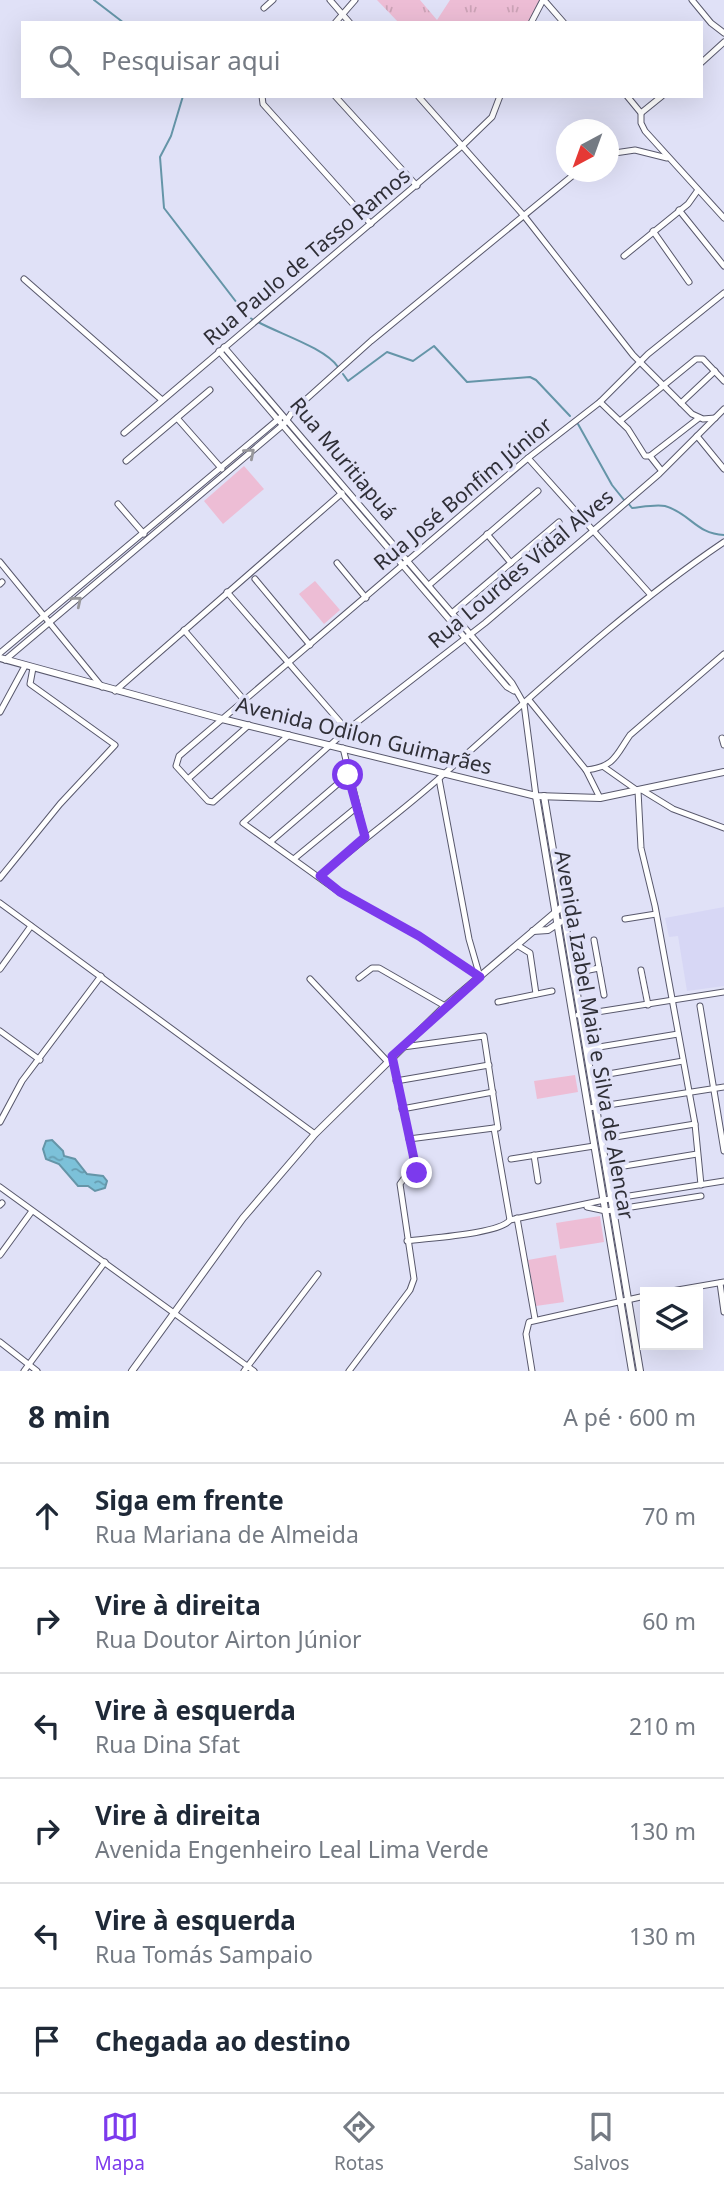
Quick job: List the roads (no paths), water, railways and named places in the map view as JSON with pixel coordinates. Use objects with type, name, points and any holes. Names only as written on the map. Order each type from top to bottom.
[{"type":"street","points":[[264,8],[273,0]]},
{"type":"street","points":[[330,0],[349,21]]},
{"type":"street","points":[[336,21],[355,0]]},
{"type":"street","points":[[532,21],[543,0],[562,21]]},
{"type":"street","points":[[692,0],[711,23],[724,33]]},
{"type":"street","points":[[703,60],[724,42]]},
{"type":"street","points":[[262,98],[263,104],[371,225]]},
{"type":"street","points":[[337,98],[416,186]]},
{"type":"street","points":[[420,98],[525,217],[640,363],[699,418]]},
{"type":"street","name":"Rua Paulo de Tasso Ramos","points":[[124,433],[463,145],[492,117],[499,98]]},
{"type":"street","points":[[629,98],[641,113],[643,128],[724,218]]},
{"type":"street","points":[[641,113],[660,98]]},
{"type":"street","points":[[619,152],[635,150],[668,158]]},
{"type":"street","points":[[2,657],[50,623],[226,474],[371,341],[565,182]]},
{"type":"street","points":[[624,256],[691,201],[698,190]]},
{"type":"street","points":[[679,210],[724,266]]},
{"type":"street","points":[[653,231],[688,282]]},
{"type":"street","points":[[24,279],[162,400]]},
{"type":"street","name":"Rua José Bonfim Júnior","points":[[187,779],[177,767],[179,756],[528,457],[600,402],[640,363],[724,293]]},
{"type":"street","name":"Rua Muritiapuá","points":[[222,349],[514,691],[586,770],[600,797]]},
{"type":"street","points":[[620,421],[696,359],[703,359],[724,381]]},
{"type":"street","points":[[681,403],[715,372]]},
{"type":"street","points":[[126,461],[210,390]]},
{"type":"street","points":[[600,402],[620,421],[645,456],[650,456],[661,470]]},
{"type":"street","name":"Rua Lourdes Vídal Alves","points":[[271,842],[244,826],[244,821],[347,730],[467,636],[593,531],[724,409]]},
{"type":"street","points":[[177,418],[226,474]]},
{"type":"street","points":[[650,456],[699,418],[715,418]]},
{"type":"street","points":[[2,657],[45,616],[221,467],[284,419]]},
{"type":"street","points":[[698,436],[724,469]]},
{"type":"street","points":[[528,457],[650,594]]},
{"type":"street","points":[[116,691],[345,491]]},
{"type":"street","points":[[429,585],[538,491]]},
{"type":"street","points":[[118,504],[144,534]]},
{"type":"street","points":[[452,613],[559,522]]},
{"type":"street","points":[[487,534],[511,563]]},
{"type":"street","points":[[320,876],[442,776],[577,653],[650,594],[724,542]]},
{"type":"street","points":[[0,562],[103,688]]},
{"type":"street","points":[[337,563],[366,598]]},
{"type":"street","name":"Rua Muritiapuá","points":[[406,564],[429,585],[467,636]]},
{"type":"street","points":[[255,579],[310,645]]},
{"type":"street","points":[[227,592],[347,730]]},
{"type":"street","points":[[184,630],[244,700]]},
{"type":"street","points":[[586,770],[604,768],[622,751],[630,735],[724,654]]},
{"type":"street","name":"Avenida Odilon Guimarães","points":[[2,657],[103,688],[343,748],[442,776],[540,796],[600,797],[724,772]]},
{"type":"street","points":[[0,712],[25,666]]},
{"type":"street","points":[[0,878],[60,804],[115,747],[115,743],[30,684],[33,668]]},
{"type":"street","name":"Avenida Izabel Maia e Silva de Alencar","points":[[526,702],[560,907],[559,923],[593,1107],[603,1139],[632,1371]]},
{"type":"street","points":[[249,725],[187,779],[208,801],[216,801],[289,735]]},
{"type":"street","points":[[343,748],[365,837]]},
{"type":"street","points":[[604,768],[673,809],[724,828]]},
{"type":"street","points":[[348,775],[271,842],[340,892],[419,936],[480,977]]},
{"type":"street","points":[[442,776],[469,939],[480,977]]},
{"type":"street","points":[[640,791],[641,848],[695,1124],[701,1185]]},
{"type":"street","points":[[295,858],[357,807]]},
{"type":"street","points":[[0,903],[315,1134]]},
{"type":"street","points":[[132,1371],[243,1218],[315,1134],[389,1058],[445,1006],[560,907]]},
{"type":"street","name":"Avenida Izabel Maia e Silva de Alencar","points":[[560,907],[565,916],[577,1014],[587,1049],[584,1059],[591,1077],[594,1146],[604,1199],[610,1210]]},
{"type":"street","points":[[625,919],[656,914]]},
{"type":"street","points":[[533,931],[548,930],[565,916]]},
{"type":"street","points":[[0,969],[31,926]]},
{"type":"street","points":[[594,940],[604,995]]},
{"type":"street","points":[[517,945],[530,953],[536,993]]},
{"type":"street","points":[[359,978],[372,968],[379,968],[445,1006]]},
{"type":"street","points":[[574,973],[599,968]]},
{"type":"street","points":[[641,970],[648,1005]]},
{"type":"street","points":[[0,1122],[14,1094],[101,976]]},
{"type":"street","points":[[310,979],[389,1058],[417,1174],[405,1177],[400,1184],[413,1284],[349,1371]]},
{"type":"street","points":[[498,1002],[552,991]]},
{"type":"street","points":[[577,1014],[672,1002],[724,992]]},
{"type":"street","points":[[700,1006],[724,1151]]},
{"type":"street","points":[[0,1031],[40,1060]]},
{"type":"street","points":[[587,1049],[678,1034]]},
{"type":"street","points":[[400,1048],[484,1035],[498,1128],[409,1139]]},
{"type":"street","points":[[591,1077],[682,1061]]},
{"type":"street","points":[[396,1081],[489,1065]]},
{"type":"street","points":[[593,1107],[724,1087]]},
{"type":"street","points":[[402,1109],[493,1093]]},
{"type":"street","points":[[603,1139],[695,1124]]},
{"type":"street","points":[[494,1128],[535,1319]]},
{"type":"street","points":[[511,1159],[594,1146]]},
{"type":"street","points":[[606,1169],[697,1154]]},
{"type":"street","points":[[534,1155],[538,1181]]},
{"type":"street","points":[[407,1241],[478,1231],[505,1225],[513,1219],[583,1206],[604,1199],[724,1181]]},
{"type":"street","points":[[0,1187],[246,1368],[254,1371]]},
{"type":"street","points":[[670,1190],[672,1200]]},
{"type":"street","points":[[583,1206],[610,1210],[701,1196]]},
{"type":"street","points":[[0,1255],[33,1211]]},
{"type":"street","points":[[23,1371],[105,1262]]},
{"type":"street","points":[[246,1368],[318,1274]]},
{"type":"street","points":[[694,1287],[722,1282],[724,1312]]},
{"type":"street","points":[[533,1371],[526,1327],[535,1319],[640,1297]]},
{"type":"street","name":"Avenida Izabel Maia e Silva de Alencar","points":[[624,1300],[640,1371]]},
{"type":"street","points":[[0,1342],[37,1371]]},
{"type":"street","points":[[628,1345],[636,1344]]},
{"type":"water","points":[[52,1140],[63,1151],[64,1156],[75,1159],[87,1174],[103,1176],[107,1181],[105,1188],[95,1191],[88,1186],[78,1186],[59,1164],[46,1159],[43,1149],[46,1141]]},
{"type":"waterway","points":[[94,0],[121,21]]},
{"type":"waterway","points":[[182,98],[171,136],[160,157],[164,208],[252,319]]},
{"type":"waterway","points":[[258,322],[313,348],[338,367]]},
{"type":"waterway","points":[[343,374],[348,381],[387,352],[413,361],[434,346],[467,382],[530,377],[570,416]]},
{"type":"waterway","points":[[578,424],[612,485],[624,500]]},
{"type":"waterway","points":[[628,503],[632,508],[665,506],[681,513],[706,531],[724,535]]}]
